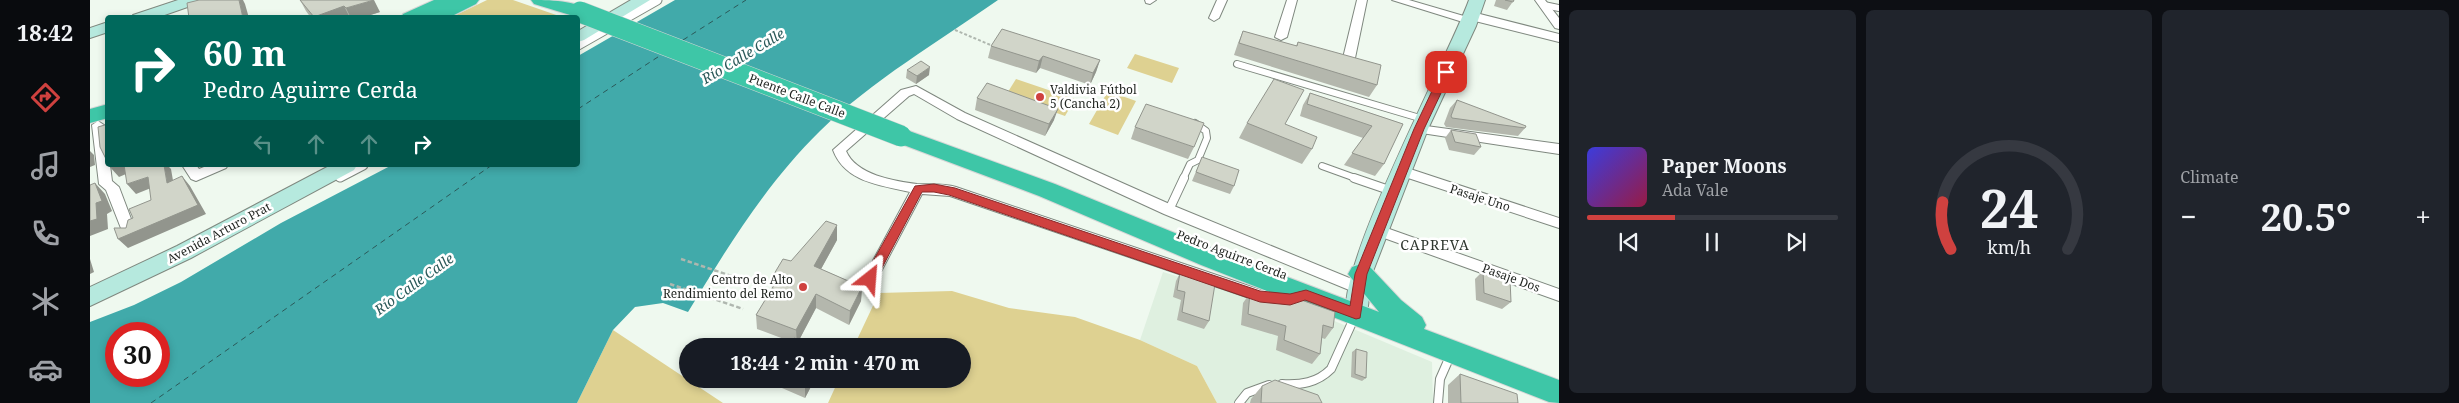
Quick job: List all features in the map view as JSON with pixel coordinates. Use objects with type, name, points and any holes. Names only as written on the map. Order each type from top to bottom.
[{"type":"highway","points":[[416,15],[449,0]]},
{"type":"highway","points":[[438,15],[470,0]]},
{"type":"highway","name":"Puente Calle Calle","points":[[540,0],[584,5],[904,132]]},
{"type":"highway","name":"Pedro Aguirre Cerda","points":[[904,132],[1210,258],[1306,295],[1358,295],[1452,351],[1559,392]]},
{"type":"highway","name":"Pedro Aguirre Cerda","points":[[904,132],[1063,184],[1185,237],[1358,295],[1412,325],[1559,381]]},
{"type":"main road","points":[[148,15],[194,0]]},
{"type":"main road","points":[[580,35],[642,0]]},
{"type":"main road","points":[[1358,295],[1378,230],[1401,171],[1473,12]]},
{"type":"main road","points":[[90,33],[105,29]]},
{"type":"main road","name":"Avenida Arturo Prat","points":[[90,297],[184,252],[343,167]]},
{"type":"street","points":[[580,43],[657,0]]},
{"type":"street","points":[[1214,18],[1222,0]]},
{"type":"street","points":[[1281,37],[1292,0]]},
{"type":"street","points":[[1349,58],[1362,0]]},
{"type":"street","points":[[1397,0],[1473,12],[1559,38]]},
{"type":"street","points":[[1542,3],[1559,26]]},
{"type":"street","name":"Pedro Aguirre Cerda","points":[[1306,295],[1290,300],[1260,296],[951,191],[918,188],[854,171],[841,160],[839,150],[905,93],[916,90],[961,116],[1358,295]]},
{"type":"street","points":[[99,120],[103,187],[112,186],[130,232]]},
{"type":"street","points":[[1421,124],[1559,149]]},
{"type":"street","points":[[190,167],[196,176],[216,167]]},
{"type":"street","points":[[90,306],[153,276],[359,167]]},
{"type":"street","name":"Pasaje Uno","points":[[1401,171],[1559,223]]},
{"type":"street","points":[[870,279],[918,188]]},
{"type":"street","name":"Pasaje Dos","points":[[1378,230],[1559,295]]},
{"type":"lane","points":[[1542,3],[1559,8]]},
{"type":"lane","points":[[1237,64],[1421,124]]},
{"type":"lane","points":[[1169,210],[1190,164],[1198,160],[1208,136],[1203,128],[1186,119]]},
{"type":"lane","points":[[1322,166],[1393,192]]},
{"type":"lane","points":[[1239,403],[1241,397],[1260,387],[1307,384],[1325,375],[1330,369],[1358,295]]},
{"type":"lane","points":[[1438,403],[1440,379],[1452,351]]},
{"type":"path","points":[[955,30],[996,47]]},
{"type":"path","points":[[681,259],[761,286]]},
{"type":"path","points":[[670,284],[743,310]]},
{"type":"shaded area","points":[[487,0],[513,0],[556,15],[456,15]]},
{"type":"shaded area","points":[[1135,54],[1179,68],[1172,83],[1127,68]]},
{"type":"shaded area","name":"Valdivia Fútbol 5 (Cancha 2)","points":[[1016,79],[1075,99],[1065,116],[1006,95]]},
{"type":"shaded area","points":[[1108,91],[1136,101],[1118,135],[1089,124]]},
{"type":"shaded area","points":[[1163,272],[1261,301],[1294,304],[1432,362],[1433,403],[1217,403],[1197,366],[1140,340]]},
{"type":"shaded area","points":[[952,291],[1009,308],[1075,317],[1140,340],[1197,366],[1217,403],[828,403],[835,388],[971,388],[971,338],[858,338],[879,293]]},
{"type":"shaded area","points":[[613,330],[679,374],[679,388],[700,388],[723,403],[577,403]]},
{"type":"water","name":"Río Calle Calle","points":[[675,0],[998,0],[884,78],[840,112],[800,151],[748,217],[688,312],[663,303],[635,307],[613,330],[577,403],[90,403],[90,322],[134,305],[181,282],[281,223],[388,167],[580,167],[580,55]]},
{"type":"building","points":[[199,0],[239,0],[242,15],[189,15],[187,3]]},
{"type":"building","points":[[300,0],[374,0],[346,8],[344,6],[319,15],[312,15]]},
{"type":"building","points":[[1002,29],[1100,60],[1093,73],[1043,56],[1039,61],[991,46]]},
{"type":"building","points":[[1243,31],[1297,46],[1298,42],[1381,65],[1377,85],[1239,43]]},
{"type":"building","points":[[921,61],[930,67],[917,76],[907,70]]},
{"type":"building","points":[[1274,79],[1304,90],[1285,124],[1317,137],[1312,149],[1247,123]]},
{"type":"building","points":[[987,83],[1058,109],[1049,124],[977,98]]},
{"type":"building","points":[[1310,93],[1403,124],[1384,164],[1352,153],[1372,126],[1307,104]]},
{"type":"building","points":[[1457,100],[1526,126],[1525,128],[1452,118]]},
{"type":"building","points":[[1146,104],[1204,123],[1194,147],[1135,127]]},
{"type":"building","points":[[105,125],[105,157],[100,147],[98,127]]},
{"type":"building","points":[[1451,130],[1476,134],[1481,147],[1455,142]]},
{"type":"building","points":[[1202,157],[1239,170],[1234,186],[1196,172]]},
{"type":"building","points":[[124,167],[164,167],[167,183],[182,176],[198,205],[118,239],[114,228],[126,228],[128,220],[133,218],[129,209],[151,200],[148,177],[127,184]]},
{"type":"building","points":[[95,183],[102,201],[96,203],[97,219],[90,221],[90,185]]},
{"type":"building","name":"Centro de Alto Rendimiento del Remo","points":[[826,221],[837,225],[814,266],[862,287],[850,311],[816,294],[796,330],[756,315],[776,282],[771,279],[783,259],[791,261]]},
{"type":"building","points":[[1483,271],[1510,279],[1511,302],[1484,293]]},
{"type":"building","points":[[1180,273],[1215,284],[1209,321],[1182,312],[1185,292],[1177,290]]},
{"type":"building","points":[[1250,293],[1288,304],[1290,296],[1335,312],[1333,328],[1323,325],[1320,354],[1284,340],[1286,326],[1248,314]]},
{"type":"building","points":[[1356,349],[1367,352],[1366,378],[1355,374]]},
{"type":"building","points":[[1460,374],[1517,394],[1518,403],[1461,403]]},
{"type":"building","points":[[1275,380],[1318,395],[1322,403],[1261,403],[1262,386]]},
{"type":"ferry route","points":[[683,40],[746,0]]},
{"type":"ferry route","points":[[580,108],[661,55]]},
{"type":"ferry route","points":[[151,403],[489,167]]},
{"type":"place","name":"Valdivia Fútbol 5 (Cancha 2)","points":[[1040,97]]},
{"type":"place","name":"Centro de Alto Rendimiento del Remo","points":[[803,287]]},
{"type":"district","name":"CAPREVA","points":[[1435,245]]},
{"type":"route","points":[[870,279],[918,188],[934,188],[951,191],[1270,299],[1290,300],[1306,295],[1356,314],[1361,274],[1419,129],[1446,72]]}]
